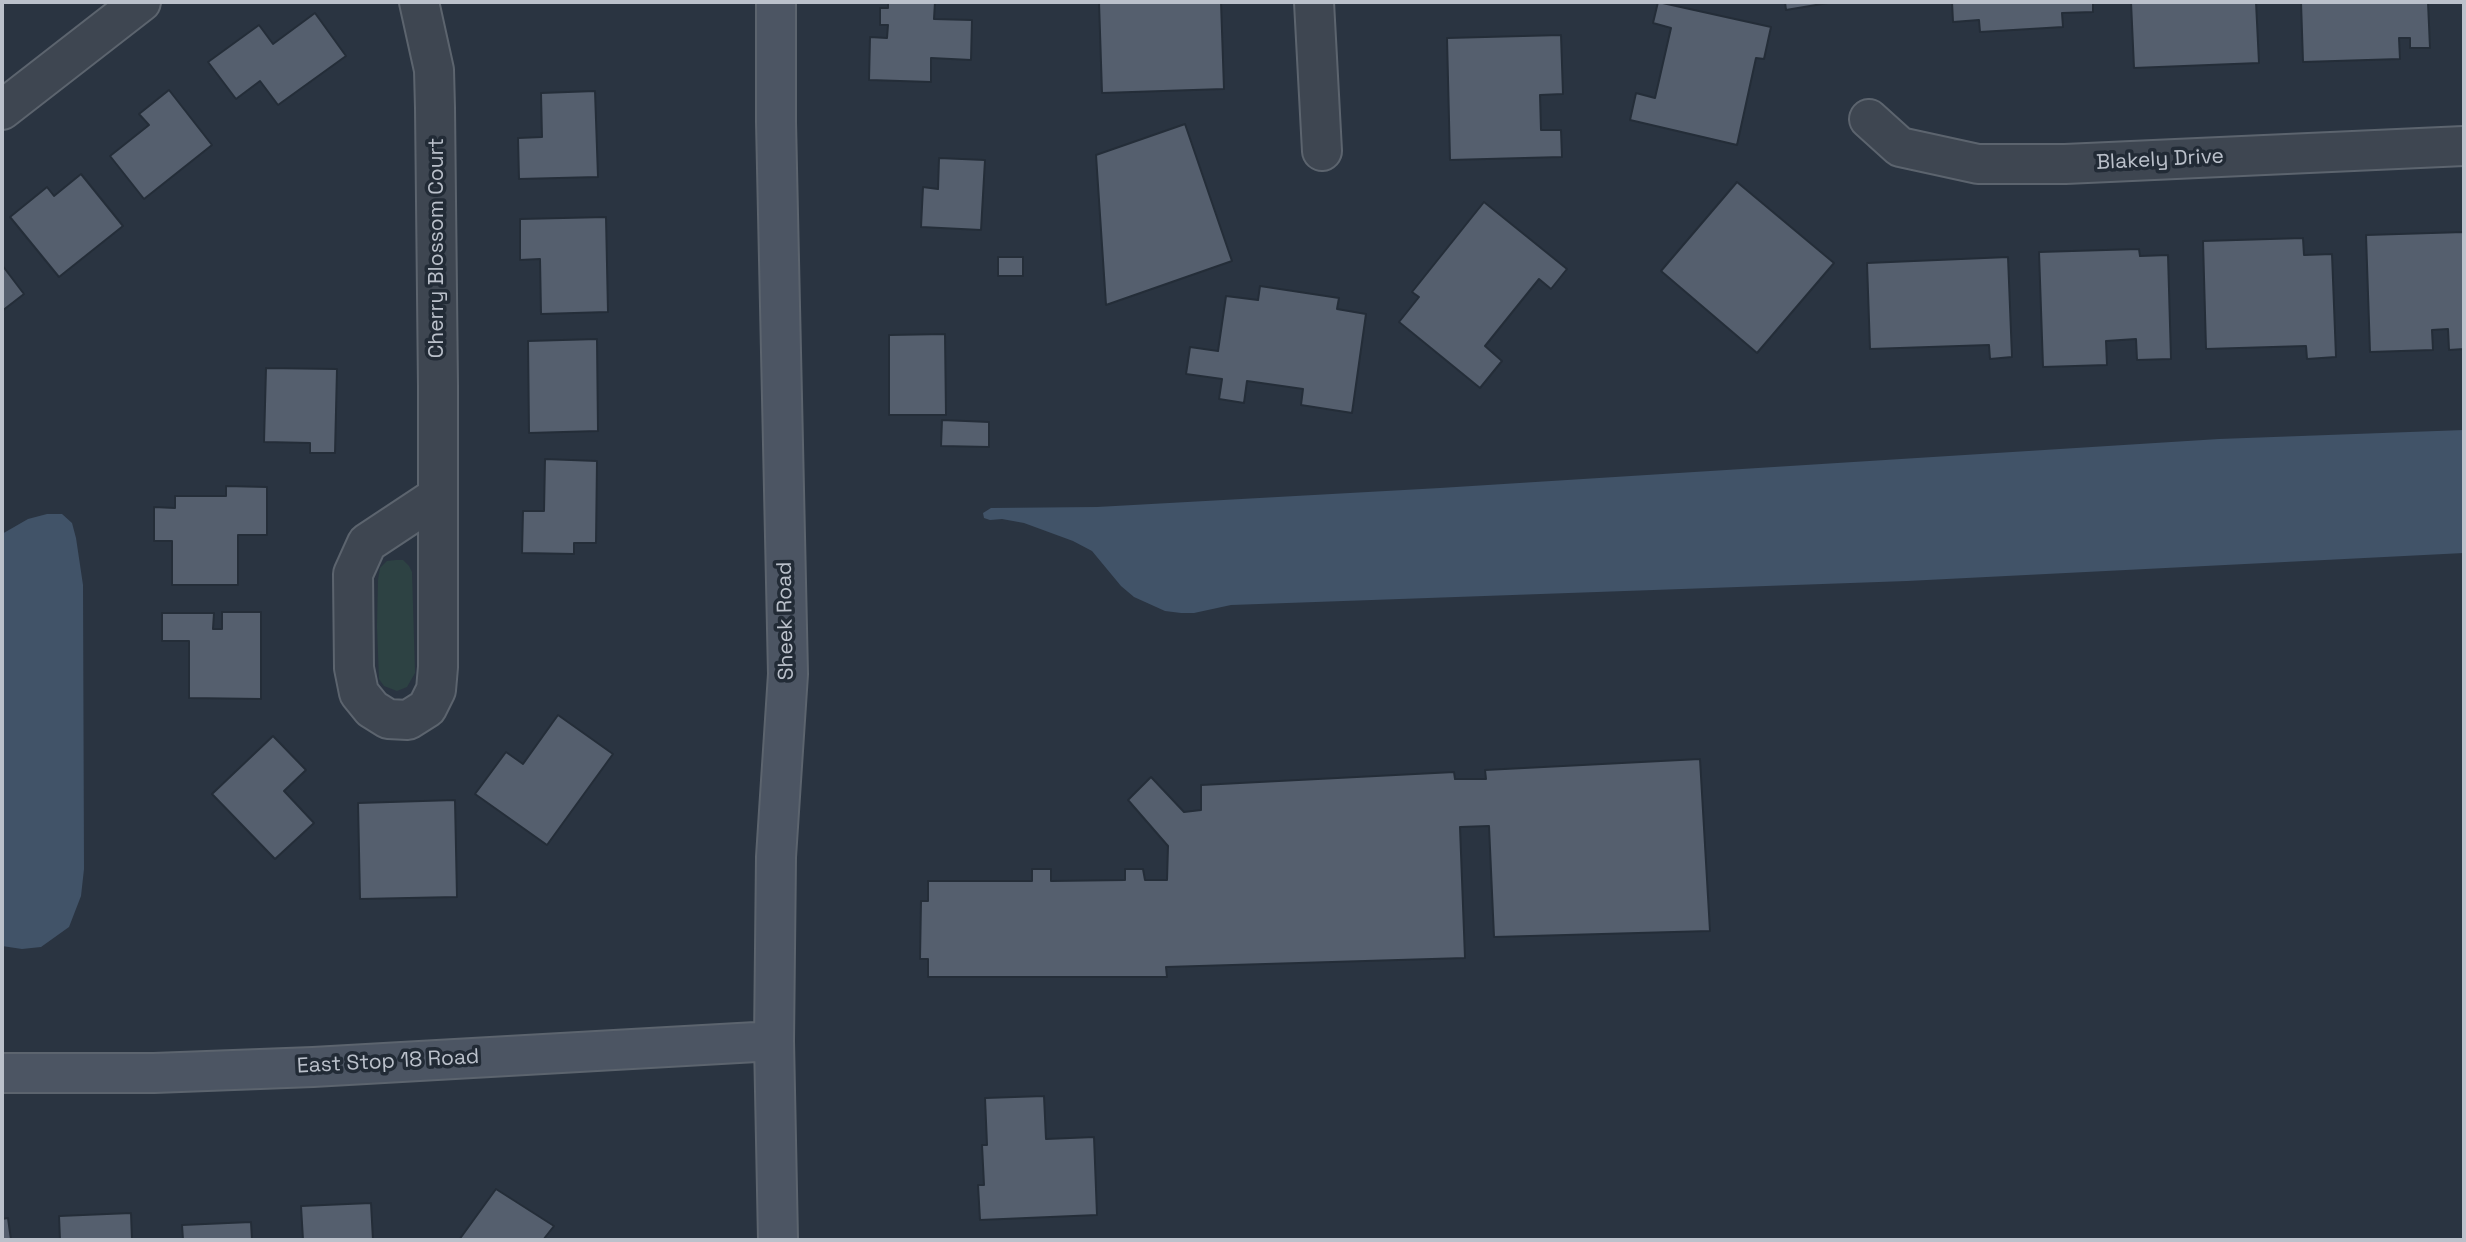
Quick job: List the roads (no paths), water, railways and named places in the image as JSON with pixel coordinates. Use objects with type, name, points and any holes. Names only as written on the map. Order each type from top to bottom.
[{"type":"street","points":[[2,110],[141,2]]},
{"type":"street","name":"Cherry Blossom Court","points":[[419,2],[434,70],[435,95],[438,496],[436,690],[427,708],[408,720],[388,719],[372,709],[359,693],[354,668],[353,574],[367,543],[438,496]]},
{"type":"street","name":"Sheek Road","points":[[776,2],[776,135],[788,674],[776,857],[774,1041],[778,1240]]},
{"type":"street","points":[[1314,2],[1322,151]]},
{"type":"street","name":"Blakely Drive","points":[[1869,119],[1900,147],[1978,164],[2078,164],[2464,146]]},
{"type":"street","name":"East Stop 18 Road","points":[[2,1073],[154,1073],[313,1067],[774,1041]]},
{"type":"water","points":[[2464,430],[2464,553],[1907,581],[1231,605],[1181,613],[1165,611],[1134,597],[1121,586],[1092,551],[1073,541],[1024,523],[990,520],[984,518],[983,513],[991,508],[1097,507],[1440,488],[2219,439]]},
{"type":"water","points":[[47,514],[62,514],[72,523],[83,585],[84,869],[81,896],[69,927],[41,947],[22,949],[2,946],[2,534],[28,519]]}]
